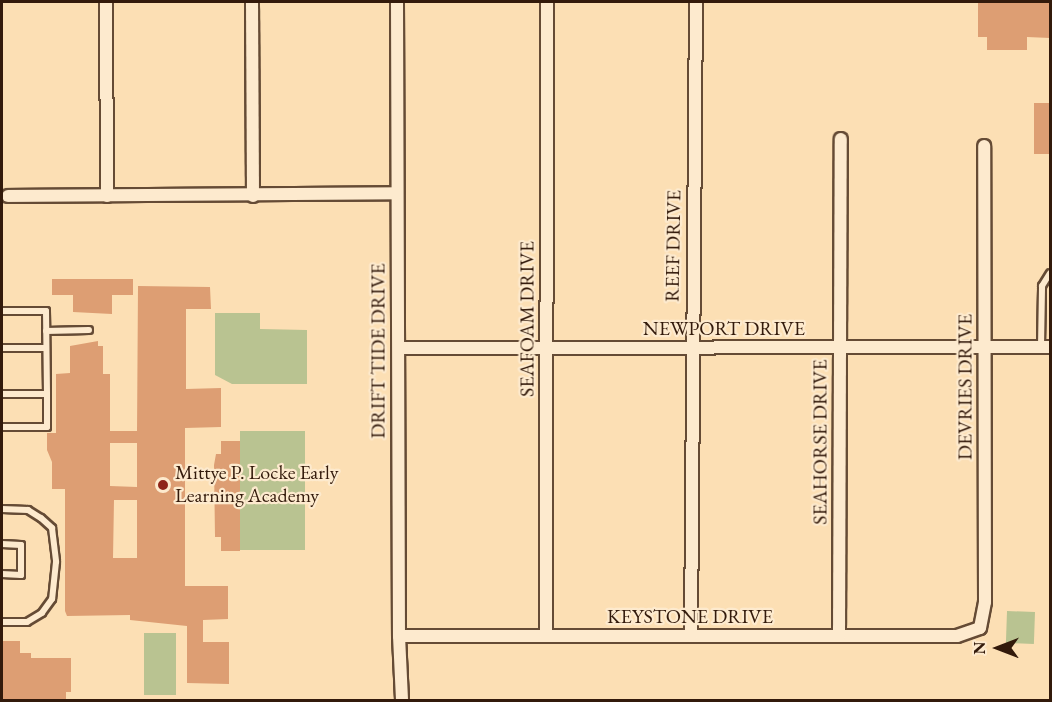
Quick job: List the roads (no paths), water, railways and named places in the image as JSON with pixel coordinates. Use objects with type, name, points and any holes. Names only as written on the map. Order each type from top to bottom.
[{"type":"street","points":[[106,2],[107,196]]},
{"type":"street","points":[[252,2],[253,195]]},
{"type":"street","name":"DRIFT TIDE DRIVE","points":[[397,2],[399,636],[402,700]]},
{"type":"street","name":"SEAFOAM DRIVE","points":[[546,636],[547,2]]},
{"type":"street","name":"REEF DRIVE","points":[[691,636],[691,348],[696,2]]},
{"type":"street","name":"SEAHORSE DRIVE","points":[[839,636],[841,139]]},
{"type":"street","name":"DEVRIES DRIVE","points":[[980,628],[985,602],[984,146]]},
{"type":"street","points":[[8,196],[396,193]]},
{"type":"street","name":"NEWPORT DRIVE","points":[[399,348],[1046,347]]},
{"type":"street","name":"KEYSTONE DRIVE","points":[[399,636],[957,636],[980,628]]},
{"type":"lane","points":[[1046,347],[1042,286],[1050,273]]},
{"type":"lane","points":[[2,311],[46,311],[47,394],[47,427],[2,427]]},
{"type":"lane","points":[[46,331],[88,330]]},
{"type":"lane","points":[[2,348],[46,348]]},
{"type":"lane","points":[[2,394],[47,394]]},
{"type":"lane","points":[[2,509],[28,510],[52,528],[56,581],[52,599],[42,613],[27,622],[2,622]]},
{"type":"lane","points":[[2,544],[21,544],[21,575],[2,574]]},
{"type":"place","name":"Mittye P. Locke Early Learning Academy","points":[[163,485]]}]
